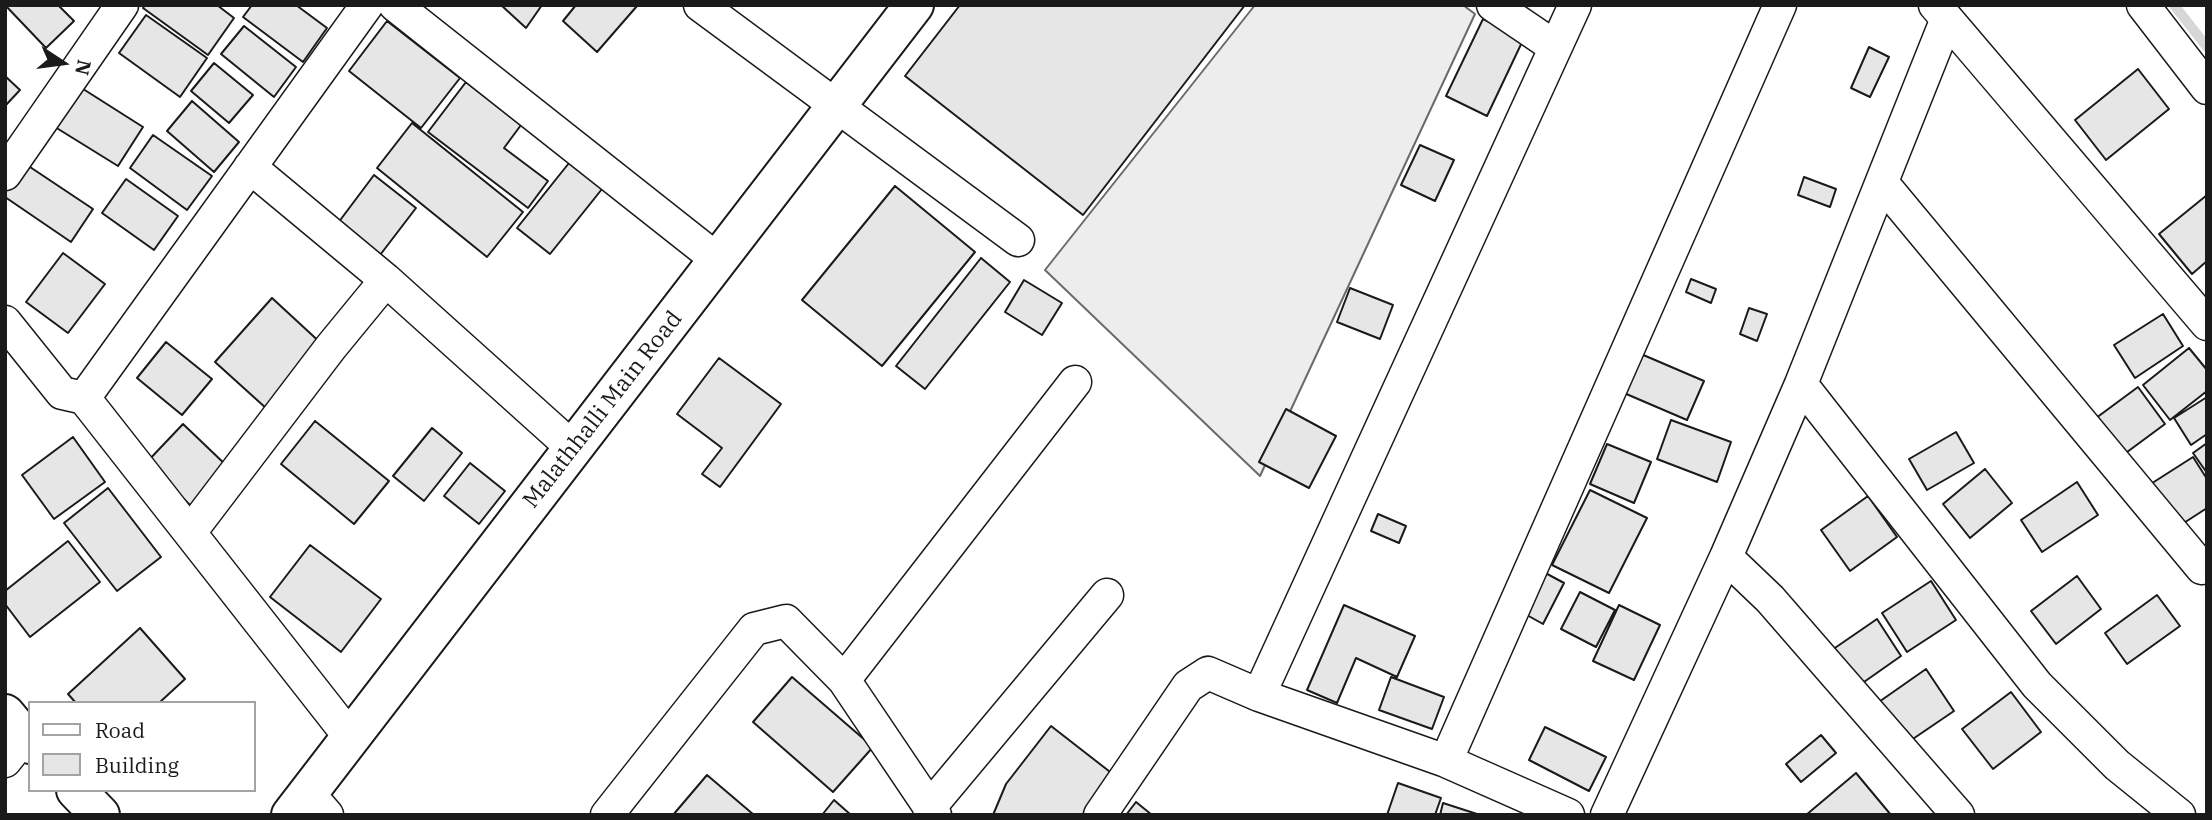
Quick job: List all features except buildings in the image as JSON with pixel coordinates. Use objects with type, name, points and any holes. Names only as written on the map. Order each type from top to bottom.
[{"type":"main road","name":"Malathhalli Main Road","points":[[309,808],[349,737],[574,449],[914,5]]},
{"type":"main road","points":[[78,792],[100,815]]},
{"type":"street","points":[[5,174],[122,5]]},
{"type":"street","points":[[84,398],[367,5]]},
{"type":"street","points":[[395,5],[719,261]]},
{"type":"street","points":[[700,5],[1017,240]]},
{"type":"street","points":[[1493,5],[1555,47]]},
{"type":"street","points":[[1259,695],[1575,5]]},
{"type":"street","points":[[1446,761],[1780,5]]},
{"type":"street","points":[[2143,5],[2207,88]]},
{"type":"street","points":[[1607,815],[1726,557],[1801,383],[1883,184],[1941,13]]},
{"type":"street","points":[[1941,13],[2207,324]]},
{"type":"street","points":[[250,167],[386,280],[574,449]]},
{"type":"street","points":[[1883,184],[2202,569]]},
{"type":"street","points":[[191,531],[331,347],[386,280]]},
{"type":"street","points":[[5,322],[62,393],[84,398],[191,531],[349,737]]},
{"type":"street","points":[[845,680],[1075,382]]},
{"type":"street","points":[[1801,383],[2037,685],[2117,765],[2179,815]]},
{"type":"street","points":[[1726,557],[1770,599],[1958,815]]},
{"type":"street","points":[[607,815],[754,629],[786,621],[845,680],[932,812],[1107,595]]},
{"type":"street","points":[[1100,815],[1188,686],[1208,673],[1259,695],[1446,761],[1568,815]]},
{"type":"shaded area","points":[[1255,5],[1463,5],[1475,14],[1260,476],[1045,270]]},
{"type":"waterway","points":[[2174,5],[2207,47]]}]
